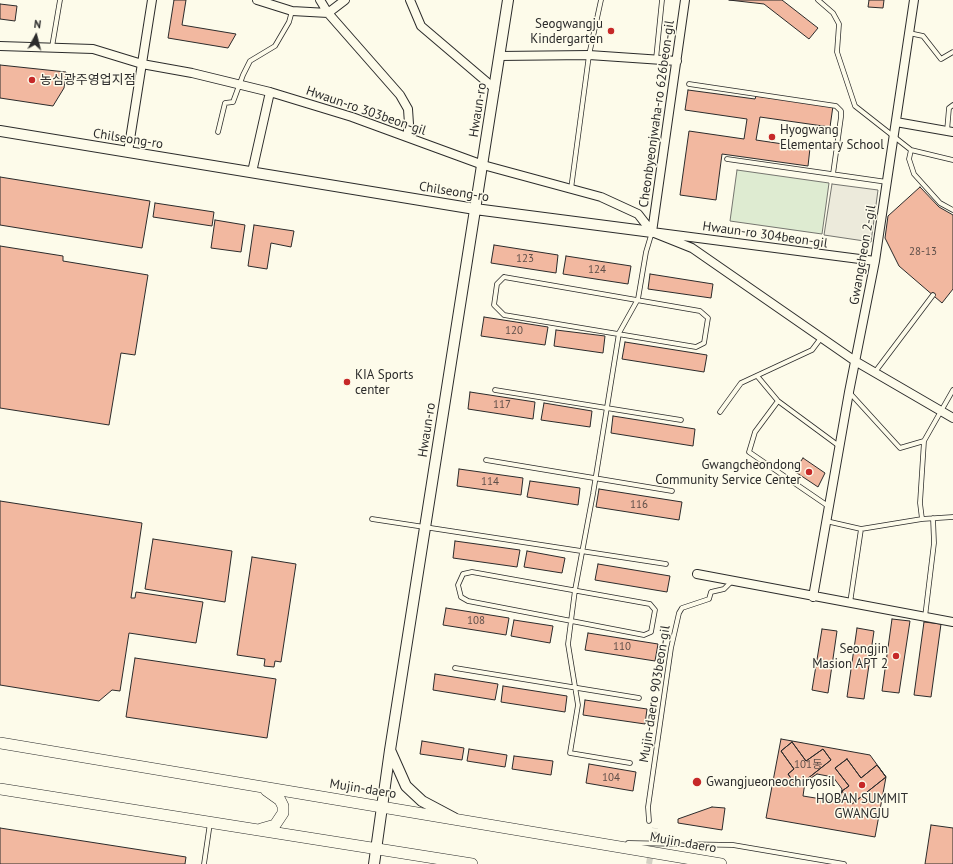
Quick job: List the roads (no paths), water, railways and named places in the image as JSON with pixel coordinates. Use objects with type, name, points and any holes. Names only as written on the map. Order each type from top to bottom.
[{"type":"main road","name":"Mujin-daero","points":[[0,743],[722,864]]},
{"type":"main road","points":[[256,830],[275,825],[283,813],[283,806],[280,800],[275,795],[260,787]]},
{"type":"main road","points":[[0,789],[376,850],[472,864]]},
{"type":"street","points":[[128,152],[152,0]]},
{"type":"street","points":[[257,0],[292,11],[328,13],[345,0]]},
{"type":"street","points":[[320,0],[328,13],[400,95],[408,109],[409,124],[407,137]]},
{"type":"street","points":[[410,0],[422,26],[495,88]]},
{"type":"street","name":"Hwaun-ro","points":[[374,864],[390,750],[508,0]]},
{"type":"street","name":"Cheonbyeonjwaha-ro 626beon-gil","points":[[652,232],[685,0]]},
{"type":"street","name":"Gwangcheon 2-gil","points":[[813,597],[849,392],[875,261],[914,0]]},
{"type":"street","name":"Hwaun-ro 303beon-gil","points":[[0,46],[52,47],[93,50],[142,64],[192,73],[270,92],[338,113],[483,165]]},
{"type":"street","points":[[500,56],[589,55],[656,58],[677,61]]},
{"type":"street","points":[[252,172],[270,92]]},
{"type":"street","points":[[896,122],[950,132]]},
{"type":"street","name":"Chilseong-ro","points":[[0,131],[475,209],[652,232]]},
{"type":"street","points":[[483,165],[602,197],[638,214],[652,232]]},
{"type":"street","name":"Hwaun-ro 304beon-gil","points":[[652,232],[875,261]]},
{"type":"street","name":"Hwaun-ro 304beon-gil","points":[[652,232],[692,248],[855,361],[953,418]]},
{"type":"street","points":[[697,574],[850,604],[953,622]]},
{"type":"street","points":[[390,750],[406,786],[422,801],[456,819]]},
{"type":"lane","points":[[52,47],[60,0]]},
{"type":"lane","points":[[571,189],[589,55],[601,0]]},
{"type":"lane","points":[[656,58],[662,0]]},
{"type":"lane","points":[[818,0],[833,13],[839,24],[837,52],[854,106],[911,150],[953,160]]},
{"type":"lane","points":[[218,132],[224,103],[233,102],[250,61],[275,46],[289,22],[292,11]]},
{"type":"lane","points":[[909,33],[923,36],[941,59],[953,52]]},
{"type":"lane","points":[[689,84],[836,106],[841,111],[841,116],[833,174]]},
{"type":"lane","points":[[950,132],[949,108],[953,105]]},
{"type":"lane","points":[[911,150],[909,159],[914,174],[940,203],[953,210]]},
{"type":"lane","points":[[727,159],[887,182]]},
{"type":"lane","points":[[630,763],[570,753],[578,705],[568,644],[575,590],[596,477],[619,333],[638,299],[646,252],[652,232]]},
{"type":"lane","points":[[504,278],[638,299],[700,311],[708,318],[704,344],[696,347],[619,333],[504,315],[494,305],[497,284],[504,278]]},
{"type":"lane","points":[[875,372],[933,295]]},
{"type":"lane","points":[[720,412],[741,383],[758,377],[812,350],[821,338]]},
{"type":"lane","points":[[758,377],[778,401],[840,446]]},
{"type":"lane","points":[[495,390],[681,420]]},
{"type":"lane","points":[[922,519],[920,503],[924,441],[953,390]]},
{"type":"lane","points":[[849,392],[900,448],[924,441]]},
{"type":"lane","points":[[778,401],[755,432],[749,452],[829,506]]},
{"type":"lane","points":[[486,460],[596,477],[672,491]]},
{"type":"lane","points":[[925,617],[934,543],[933,518]]},
{"type":"lane","points":[[826,521],[861,528],[922,519],[953,518]]},
{"type":"lane","points":[[372,519],[666,564]]},
{"type":"lane","points":[[850,604],[861,528]]},
{"type":"lane","points":[[472,572],[650,604],[655,610],[651,632],[644,635],[571,620],[468,601],[461,596],[458,585],[463,574],[472,572]]},
{"type":"lane","name":"Mujin-daero 903beon-gil","points":[[649,821],[648,807],[671,648],[679,613],[682,608],[710,599],[711,592],[724,589],[733,581]]},
{"type":"lane","points":[[455,668],[639,698]]},
{"type":"lane","points":[[204,864],[210,823]]},
{"type":"lane","points":[[598,843],[733,845],[844,864]]},
{"type":"tunnel","points":[[649,864],[655,828]]},
{"type":"place","name":"Seogwangju Kindergarten","points":[[611,31]]},
{"type":"place","name":"농심광주영업지점","points":[[32,80]]},
{"type":"place","name":"Hyogwang Elementary School","points":[[772,137]]},
{"type":"place","name":"KIA Sports center","points":[[347,382]]},
{"type":"place","name":"Gwangcheondong Community Service Center","points":[[809,472]]},
{"type":"place","name":"Seongjin Masion APT 2","points":[[896,656]]},
{"type":"place","name":"Gwangjueoneochiryosil","points":[[697,782]]},
{"type":"place","name":"HOBAN SUMMIT GWANGJU","points":[[862,785]]}]
